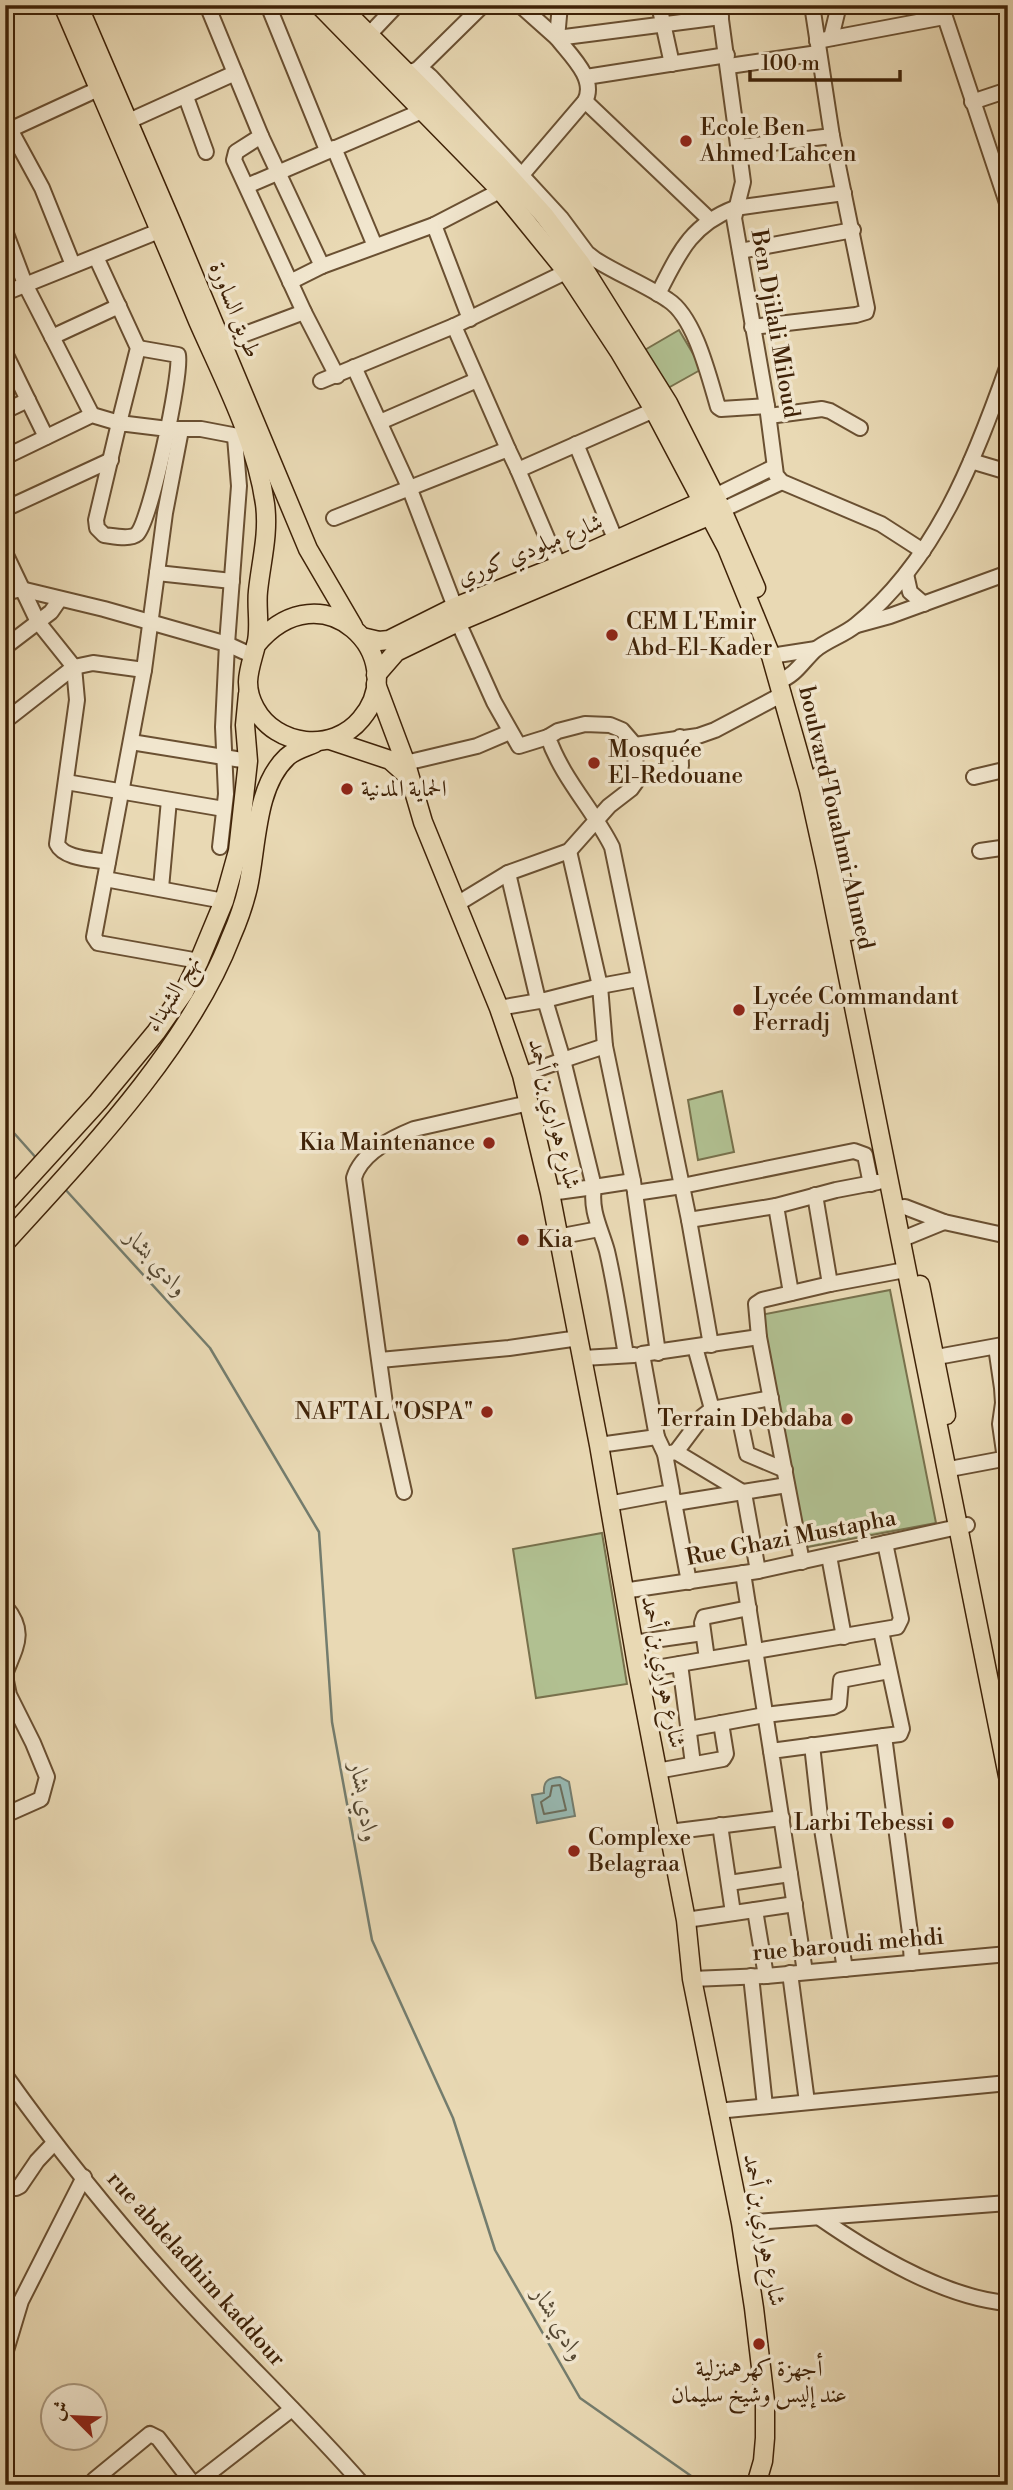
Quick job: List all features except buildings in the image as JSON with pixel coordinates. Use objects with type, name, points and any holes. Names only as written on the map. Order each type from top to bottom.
[{"type":"main road","name":"طريق الساورة","points":[[62,5],[105,85],[129,121],[242,438],[258,465],[265,508],[265,546],[258,591],[254,650]]},
{"type":"main road","name":"طريق الساورة","points":[[78,5],[105,85],[221,343],[309,549],[358,633]]},
{"type":"main road","name":"boulvard Touahmi Ahmed","points":[[319,5],[364,41],[412,71],[512,182],[574,268],[668,402],[727,548],[777,655],[809,790],[832,865],[905,1239],[937,1357],[956,1468],[962,1526],[1008,1776]]},
{"type":"main road","name":"boulvard Touahmi Ahmed","points":[[339,5],[364,41],[422,111],[512,182]]},
{"type":"main road","name":"boulvard Touahmi Ahmed","points":[[574,268],[619,351],[712,506]]},
{"type":"main road","name":"شارع ميلودي كوري","points":[[561,572],[616,541],[712,506]]},
{"type":"main road","name":"شارع ميلودي كوري","points":[[358,633],[379,641],[389,640],[561,572],[712,506]]},
{"type":"main road","points":[[302,614],[321,614],[339,619],[358,633],[370,649],[376,679],[405,770],[380,756],[323,741],[298,741],[273,729],[255,708],[249,691],[248,667],[254,650],[268,630],[284,619],[302,614]]},
{"type":"main road","name":"شارع ميلودي كوري","points":[[376,679],[396,652],[457,615]]},
{"type":"main road","points":[[323,741],[347,732],[362,719],[371,702],[376,679]]},
{"type":"main road","name":"نهج الشهداء","points":[[5,1205],[99,1102],[156,1032],[184,992],[199,961],[224,901],[239,851],[248,761],[246,725],[249,691]]},
{"type":"main road","name":"نهج الشهداء","points":[[5,1243],[114,1118],[167,1051],[201,1000],[242,911],[260,806],[269,780],[289,755],[323,741]]},
{"type":"main road","name":"شارع هواري بن أحمد","points":[[405,770],[423,822],[499,1008],[522,1074],[550,1192],[686,1920],[692,1979],[740,2222],[762,2363],[765,2413],[763,2461],[756,2485]]},
{"type":"main road","name":"boulvard Touahmi Ahmed","points":[[845,930],[889,1179],[900,1208]]},
{"type":"main road","name":"boulvard Touahmi Ahmed","points":[[905,1239],[905,1270],[1008,1717]]},
{"type":"street","points":[[5,10],[13,5]]},
{"type":"street","points":[[207,5],[277,173],[321,266]]},
{"type":"street","points":[[268,5],[375,246]]},
{"type":"street","points":[[364,41],[397,5]]},
{"type":"street","points":[[412,71],[483,5]]},
{"type":"street","points":[[557,38],[560,5]]},
{"type":"street","points":[[659,5],[672,64]]},
{"type":"street","points":[[752,327],[866,312],[867,307],[832,136],[822,44],[813,5]]},
{"type":"street","points":[[822,44],[839,5]]},
{"type":"street","points":[[290,282],[321,266],[434,225],[512,182],[585,100],[589,91],[586,77],[557,38],[524,7]]},
{"type":"street","points":[[557,38],[664,25],[720,11]]},
{"type":"street","name":"Ben Djilali Miloud","points":[[720,11],[743,182],[734,218],[768,411],[774,467],[782,482]]},
{"type":"street","points":[[586,77],[672,64],[728,61],[822,44],[942,11],[1008,206]]},
{"type":"street","points":[[129,121],[235,73]]},
{"type":"street","points":[[73,265],[42,188],[21,146],[7,127],[105,85]]},
{"type":"street","points":[[972,102],[1008,90]]},
{"type":"street","points":[[186,97],[206,152]]},
{"type":"street","points":[[585,100],[710,220]]},
{"type":"street","points":[[247,186],[422,111]]},
{"type":"street","points":[[261,136],[234,155],[234,160],[304,312],[337,376]]},
{"type":"street","points":[[739,147],[832,136]]},
{"type":"street","points":[[5,152],[21,146]]},
{"type":"street","points":[[512,182],[596,260],[670,301],[702,351],[718,407],[727,410],[768,411],[822,409],[860,428]]},
{"type":"street","points":[[658,294],[683,246],[710,220],[735,208],[844,193]]},
{"type":"street","points":[[434,225],[470,319]]},
{"type":"street","points":[[5,293],[167,228]]},
{"type":"street","points":[[740,251],[853,230]]},
{"type":"street","points":[[5,231],[25,284],[92,415]]},
{"type":"street","points":[[96,257],[138,348],[96,520],[97,527],[104,535],[132,537],[137,534],[175,430]]},
{"type":"street","points":[[321,381],[470,319],[574,268]]},
{"type":"street","points":[[52,337],[119,306]]},
{"type":"street","points":[[221,343],[304,312]]},
{"type":"street","points":[[454,326],[561,572]]},
{"type":"street","points":[[138,348],[173,353],[180,357],[175,430],[144,670],[94,937],[96,941],[199,961]]},
{"type":"street","points":[[5,353],[46,437]]},
{"type":"street","points":[[856,625],[906,574],[923,551],[971,461],[1008,365]]},
{"type":"street","points":[[354,366],[409,487],[457,615],[517,745],[520,747],[558,731],[601,723],[622,730],[635,745],[636,782],[597,819],[569,851],[508,873],[457,904]]},
{"type":"street","points":[[380,422],[477,380]]},
{"type":"street","points":[[5,411],[28,400]]},
{"type":"street","points":[[518,470],[654,410]]},
{"type":"street","points":[[5,457],[92,415],[119,423],[175,430],[209,430],[242,438],[227,644],[223,726],[226,758],[220,847]]},
{"type":"street","points":[[576,444],[616,541]]},
{"type":"street","points":[[334,518],[508,449]]},
{"type":"street","points":[[5,509],[111,460]]},
{"type":"street","points":[[971,461],[1008,472]]},
{"type":"street","points":[[712,506],[774,467]]},
{"type":"street","points":[[712,506],[782,482],[881,524],[923,551]]},
{"type":"street","points":[[5,553],[38,622],[74,667],[77,699],[57,844],[65,853],[108,862]]},
{"type":"street","points":[[157,573],[232,582]]},
{"type":"street","points":[[906,574],[910,592],[924,604]]},
{"type":"street","points":[[635,745],[698,736],[715,730],[784,684],[816,649],[856,625],[1003,575]]},
{"type":"street","points":[[5,593],[21,589],[254,650]]},
{"type":"street","points":[[5,647],[51,612],[60,599]]},
{"type":"street","points":[[777,655],[816,649]]},
{"type":"street","points":[[5,721],[74,667],[93,663],[144,670]]},
{"type":"street","points":[[405,770],[510,732]]},
{"type":"street","points":[[548,737],[561,768],[597,819],[612,847],[689,1220],[711,1345]]},
{"type":"street","points":[[680,737],[681,766]]},
{"type":"street","points":[[131,742],[248,761]]},
{"type":"street","points":[[974,777],[1008,768]]},
{"type":"street","points":[[66,782],[224,809]]},
{"type":"street","points":[[161,888],[169,800]]},
{"type":"street","points":[[981,851],[1008,846]]},
{"type":"street","points":[[569,851],[600,986],[605,1046],[634,1187],[658,1353]]},
{"type":"street","points":[[508,873],[541,1000],[563,1060],[594,1187],[592,1198],[598,1229],[608,1254],[626,1355]]},
{"type":"street","points":[[105,879],[224,901]]},
{"type":"street","points":[[499,1008],[638,979]]},
{"type":"street","points":[[522,1074],[605,1046]]},
{"type":"street","points":[[404,1492],[386,1411],[354,1178],[356,1169],[366,1157],[399,1135],[414,1129],[529,1103]]},
{"type":"street","points":[[550,1192],[594,1187],[682,1186],[854,1151],[864,1155],[871,1184]]},
{"type":"street","points":[[689,1220],[776,1206],[889,1179]]},
{"type":"street","points":[[814,1195],[830,1284]]},
{"type":"street","points":[[776,1206],[791,1293]]},
{"type":"street","points":[[900,1208],[944,1222],[1008,1236]]},
{"type":"street","points":[[905,1239],[944,1222]]},
{"type":"street","points":[[557,1237],[598,1229]]},
{"type":"street","points":[[802,1562],[759,1337],[756,1304],[762,1300],[830,1284],[905,1270]]},
{"type":"street","points":[[583,1358],[658,1353],[759,1337]]},
{"type":"street","points":[[380,1360],[509,1348],[579,1338]]},
{"type":"street","points":[[937,1357],[1002,1346],[1003,1403],[1000,1424],[1006,1459],[956,1468]]},
{"type":"street","points":[[695,1347],[712,1409]]},
{"type":"street","points":[[642,1354],[657,1437],[670,1453],[744,1493]]},
{"type":"street","points":[[689,1582],[674,1498],[670,1453],[712,1409],[771,1398]]},
{"type":"street","points":[[737,1406],[747,1454],[785,1470]]},
{"type":"street","points":[[599,1445],[657,1437]]},
{"type":"street","points":[[608,1504],[744,1493],[787,1485]]},
{"type":"street","points":[[744,1493],[750,1572],[749,1608],[795,1904],[807,2102]]},
{"type":"street","name":"Rue Ghazi Mustapha","points":[[623,1591],[750,1572],[962,1526]]},
{"type":"street","points":[[638,1671],[897,1627],[901,1619],[885,1543]]},
{"type":"street","points":[[829,1556],[844,1637]]},
{"type":"street","points":[[5,1606],[15,1618],[19,1632],[5,1675],[6,1686],[47,1777],[41,1799],[5,1815]]},
{"type":"street","points":[[707,1659],[703,1633],[704,1617],[749,1608]]},
{"type":"street","points":[[771,1751],[900,1734],[902,1729],[881,1631]]},
{"type":"street","points":[[633,1643],[703,1633]]},
{"type":"street","points":[[680,1664],[693,1764]]},
{"type":"street","points":[[689,1729],[765,1715],[833,1707],[839,1704],[841,1680],[889,1671]]},
{"type":"street","points":[[657,1771],[725,1758],[721,1723]]},
{"type":"street","points":[[884,1736],[909,1920],[912,1963]]},
{"type":"street","points":[[812,1745],[820,1817],[845,1969]]},
{"type":"street","points":[[669,1832],[782,1818]]},
{"type":"street","points":[[720,1825],[733,1913]]},
{"type":"street","points":[[729,1882],[790,1874]]},
{"type":"street","points":[[686,1920],[795,1904]]},
{"type":"street","points":[[755,1910],[765,2106]]},
{"type":"street","points":[[5,1947],[5,1961]]},
{"type":"street","name":"rue baroudi mehdi","points":[[692,1979],[759,1976],[1008,1954]]},
{"type":"street","name":"rue abdeladhim kaddour","points":[[5,2075],[54,2143],[172,2283],[330,2447],[363,2485]]},
{"type":"street","points":[[717,2111],[1008,2083]]},
{"type":"street","points":[[5,2187],[12,2189],[20,2186],[37,2161],[54,2143]]},
{"type":"street","points":[[5,2354],[21,2301],[87,2181]]},
{"type":"street","points":[[740,2222],[1008,2203]]},
{"type":"street","points":[[820,2218],[894,2263],[955,2293],[1008,2303]]},
{"type":"street","points":[[92,2485],[94,2480],[150,2434],[158,2438],[194,2485],[292,2409]]},
{"type":"green space","points":[[679,330],[702,369],[668,388],[643,351]]},
{"type":"green space","points":[[722,1091],[734,1152],[698,1160],[688,1100]]},
{"type":"green space","name":"Terrain Debdaba","points":[[890,1290],[936,1523],[802,1548],[761,1315]]},
{"type":"green space","points":[[602,1533],[627,1684],[536,1698],[513,1549]]},
{"type":"water","points":[[560,1777],[569,1782],[575,1816],[537,1823],[532,1795],[544,1793],[547,1781]]},
{"type":"waterway","name":"وادي بشار","points":[[5,1123],[38,1160]]},
{"type":"waterway","name":"وادي بشار","points":[[64,1188],[210,1348],[319,1532],[332,1722],[372,1940],[453,2118],[495,2250],[580,2398],[704,2485]]},
{"type":"place","name":"Ecole Ben Ahmed Lahcen","points":[[686,141]]},
{"type":"place","name":"CEM L'Emir Abd-El-Kader","points":[[612,635]]},
{"type":"place","name":"Mosquée El-Redouane","points":[[594,763]]},
{"type":"place","name":"الحماية المدنية","points":[[347,789]]},
{"type":"place","name":"Lycée Commandant Ferradj","points":[[739,1010]]},
{"type":"place","name":"Kia Maintenance","points":[[489,1143]]},
{"type":"place","name":"Kia","points":[[523,1240]]},
{"type":"place","name":"NAFTAL \"OSPA\"","points":[[487,1412]]},
{"type":"place","name":"Terrain Debdaba","points":[[847,1419]]},
{"type":"place","name":"Larbi Tebessi","points":[[948,1823]]},
{"type":"place","name":"Complexe Belagraa","points":[[574,1851]]},
{"type":"place","name":"أجهزة كهرهمنزلية عند إليس وشيخ سليمان","points":[[759,2344]]}]
